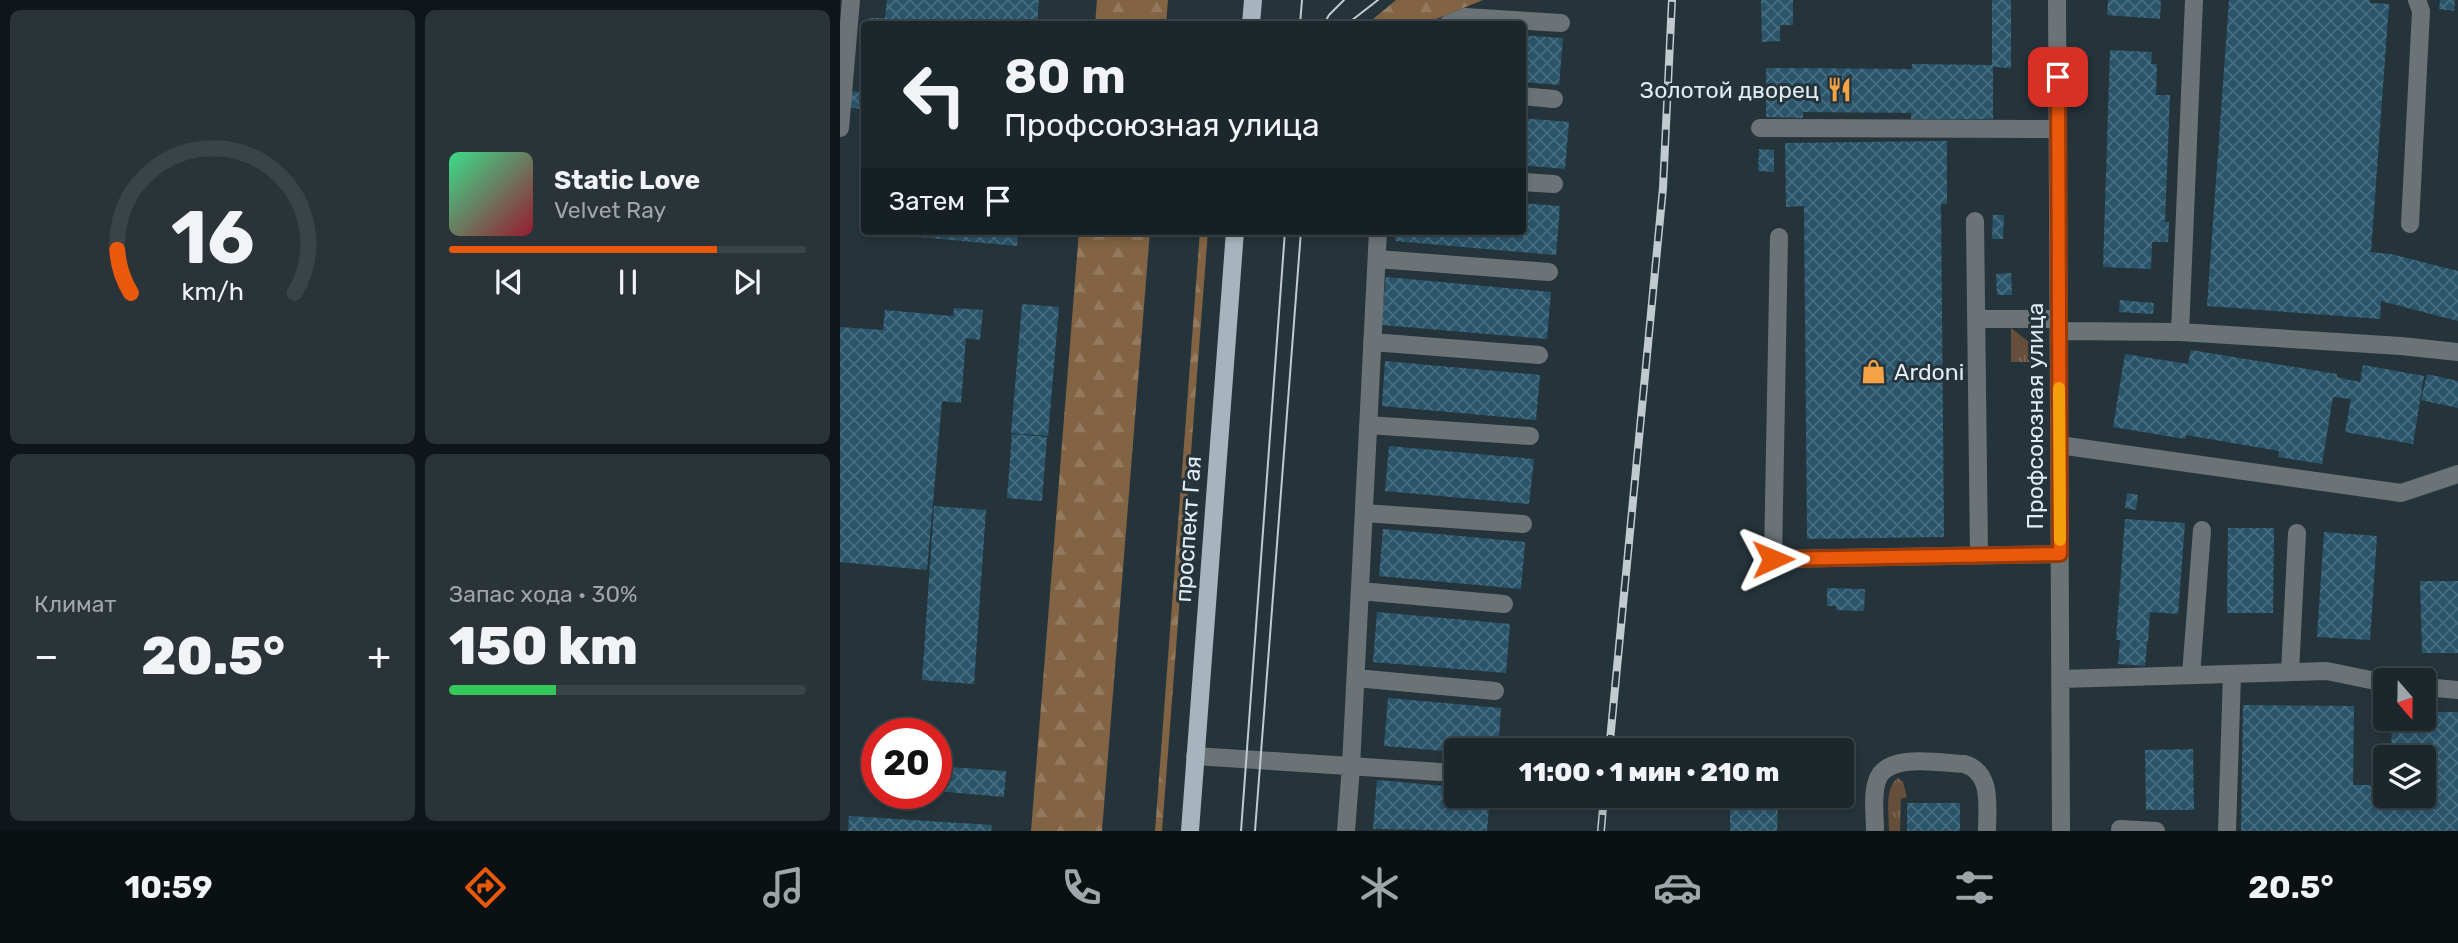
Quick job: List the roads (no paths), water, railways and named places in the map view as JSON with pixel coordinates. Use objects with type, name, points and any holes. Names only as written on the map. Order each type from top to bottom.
[{"type":"main road","points":[[1251,21],[1253,0]]},
{"type":"main road","name":"проспект Гая","points":[[1190,831],[1235,235]]},
{"type":"street","points":[[840,128],[851,0]]},
{"type":"street","name":"Профсоюзная улица","points":[[2057,0],[2062,831]]},
{"type":"street","points":[[2180,332],[2194,0]]},
{"type":"street","points":[[2410,224],[2421,11],[2417,0]]},
{"type":"street","points":[[1454,21],[1465,16],[1561,23]]},
{"type":"street","points":[[1526,96],[1554,99]]},
{"type":"street","points":[[1760,128],[2058,129]]},
{"type":"street","points":[[1526,182],[1554,184]]},
{"type":"street","points":[[1975,221],[1979,554]]},
{"type":"street","points":[[1346,831],[1378,235]]},
{"type":"street","points":[[1779,237],[1773,559],[2060,554]]},
{"type":"street","points":[[1377,259],[1549,272]]},
{"type":"street","points":[[1976,319],[2458,352]]},
{"type":"street","points":[[1372,342],[1539,355]]},
{"type":"street","points":[[1368,425],[1530,436]]},
{"type":"street","points":[[2059,445],[2401,493],[2458,474]]},
{"type":"street","points":[[1364,513],[1523,524]]},
{"type":"street","points":[[2191,675],[2202,530]]},
{"type":"street","points":[[2290,672],[2297,533]]},
{"type":"street","points":[[1360,592],[1504,604]]},
{"type":"street","points":[[2061,679],[2327,671],[2373,681]]},
{"type":"street","points":[[2227,831],[2232,674]]},
{"type":"street","points":[[1356,678],[1495,691]]},
{"type":"street","points":[[2436,688],[2458,690]]},
{"type":"street","points":[[1195,756],[1444,772]]},
{"type":"street","points":[[1875,831],[1877,779],[1886,767],[1900,761],[1972,766],[1982,777],[1985,786],[1987,831]]},
{"type":"street","points":[[2120,830],[2156,831]]},
{"type":"tram line","points":[[1300,21],[1302,0]]},
{"type":"tram line","points":[[1326,21],[1344,0]]},
{"type":"tram line","points":[[1351,21],[1378,0]]},
{"type":"tram line","points":[[1241,831],[1285,235]]},
{"type":"tram line","points":[[1255,831],[1301,235]]},
{"type":"railway","points":[[1610,738],[1663,188],[1672,0]]},
{"type":"railway","points":[[1601,831],[1603,808]]},
{"type":"place","name":"Золотой дворец","points":[[1839,90]]},
{"type":"place","name":"Ardoni","points":[[1874,372]]}]
